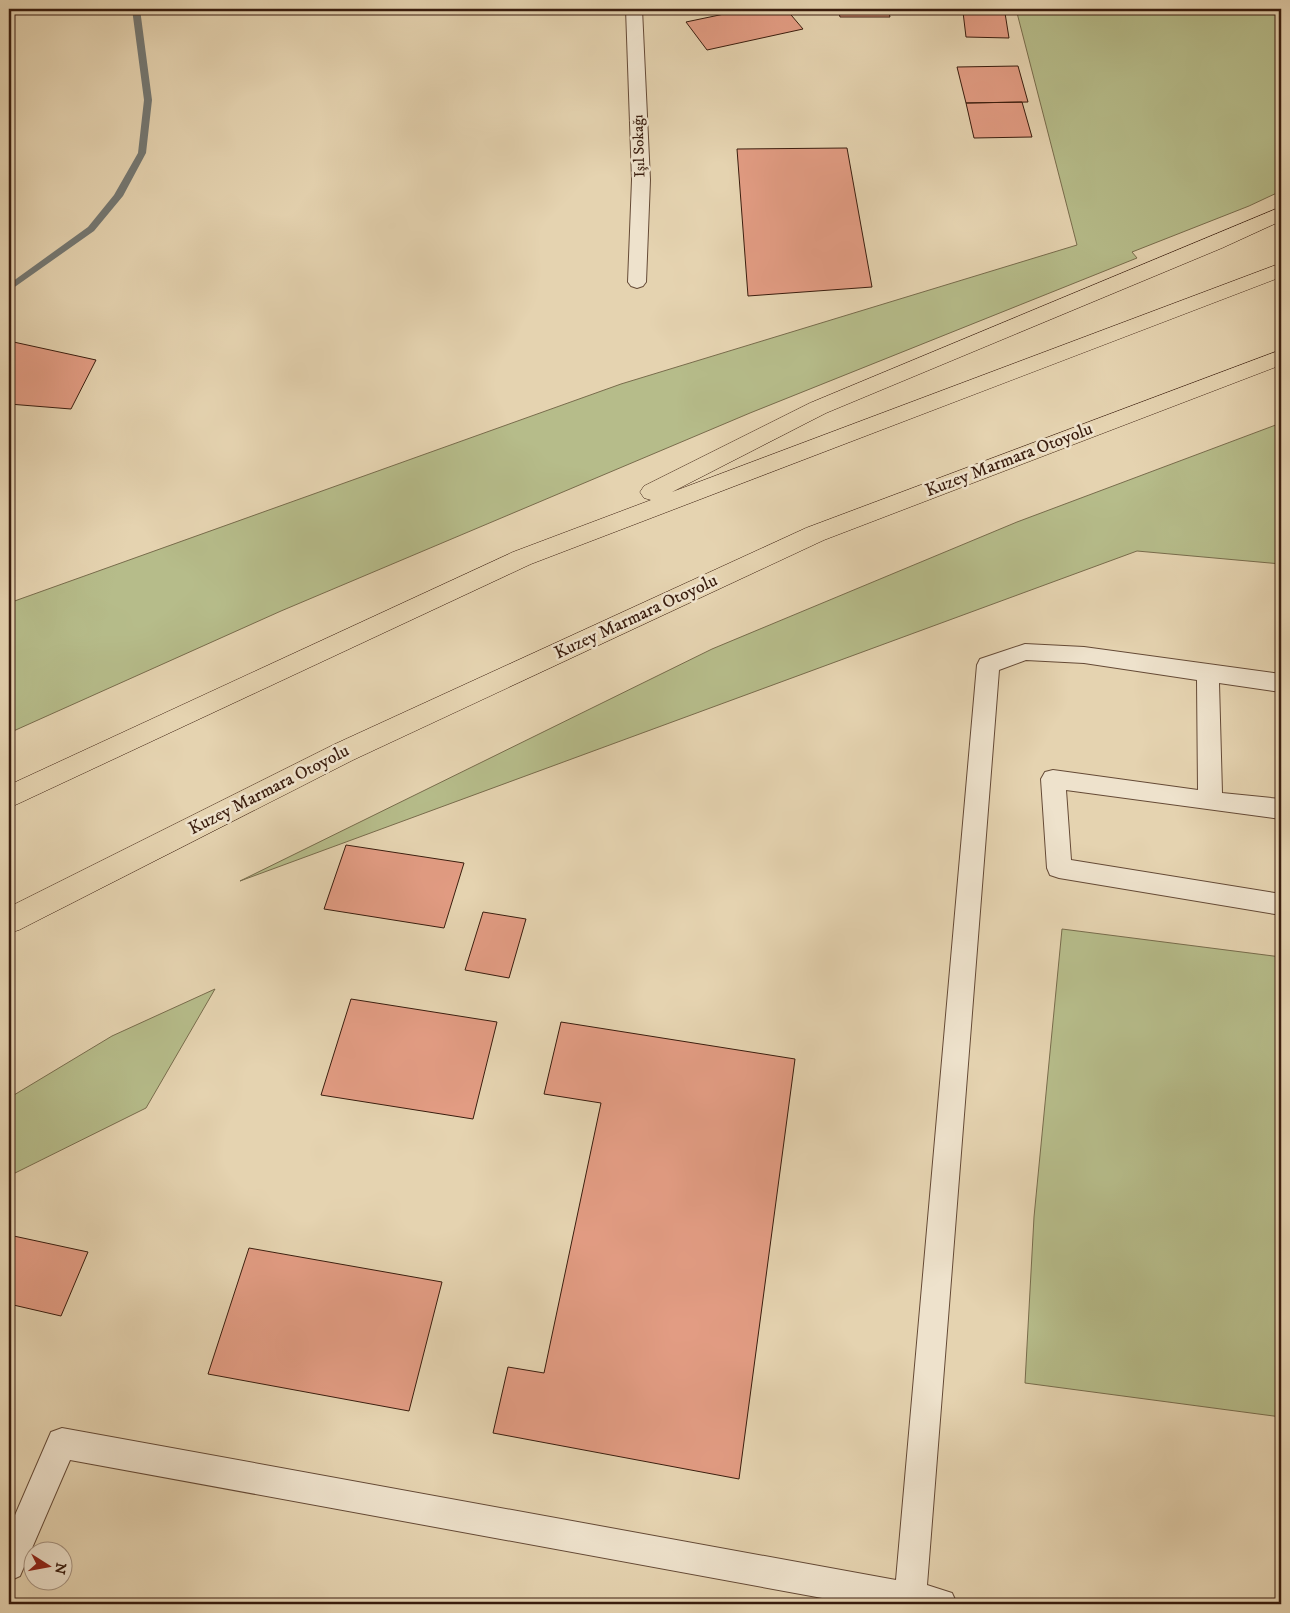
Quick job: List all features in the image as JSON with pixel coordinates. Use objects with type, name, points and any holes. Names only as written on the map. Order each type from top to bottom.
[{"type":"highway","points":[[9,797],[522,558],[818,408],[1215,243],[1281,213]]},
{"type":"highway","points":[[522,558],[1281,270]]},
{"type":"highway","name":"Kuzey Marmara Otoyolu","points":[[9,921],[344,752],[815,534],[1281,357]]},
{"type":"lane","name":"Işıl Sokağı","points":[[634,9],[641,180],[637,282]]},
{"type":"lane","points":[[910,1601],[988,664],[1025,652],[1084,654],[1281,683]]},
{"type":"lane","points":[[1238,677],[1281,671]]},
{"type":"lane","points":[[1208,673],[1210,800]]},
{"type":"lane","points":[[1281,810],[1052,779],[1059,868],[1281,905]]},
{"type":"lane","points":[[9,1565],[62,1444],[910,1601],[941,1604]]},
{"type":"green space","points":[[1016,9],[1281,9],[1281,191],[1249,206],[1132,252],[1137,258],[750,413],[281,611],[9,733],[9,603],[621,384],[1077,245]]},
{"type":"green space","points":[[1281,423],[1281,564],[1137,551],[240,881],[712,649],[1017,522]]},
{"type":"green space","points":[[1062,929],[1281,957],[1281,1417],[1025,1383],[1034,1217]]},
{"type":"green space","points":[[215,989],[146,1108],[9,1176],[9,1098],[112,1036]]},
{"type":"building","points":[[748,9],[786,9],[803,29],[707,50],[686,22]]},
{"type":"building","points":[[838,9],[888,9],[890,17],[840,17]]},
{"type":"building","points":[[963,12],[1005,13],[1009,38],[966,37]]},
{"type":"building","points":[[1018,66],[1028,102],[966,103],[957,67]]},
{"type":"building","points":[[1022,102],[1032,137],[974,138],[966,103]]},
{"type":"building","points":[[847,148],[872,287],[748,296],[737,149]]},
{"type":"building","points":[[9,341],[96,360],[71,409],[9,404]]},
{"type":"building","points":[[346,845],[464,863],[444,928],[324,909]]},
{"type":"building","points":[[483,912],[526,919],[509,978],[465,970]]},
{"type":"building","points":[[351,999],[497,1022],[473,1119],[321,1095]]},
{"type":"building","points":[[561,1022],[795,1059],[739,1479],[493,1433],[508,1367],[544,1373],[601,1103],[544,1094]]},
{"type":"building","points":[[9,1235],[88,1252],[61,1316],[9,1304]]},
{"type":"building","points":[[249,1248],[442,1282],[409,1411],[208,1374]]},
{"type":"waterway","points":[[9,288],[91,229],[118,196],[142,153],[148,100],[136,9]]}]
